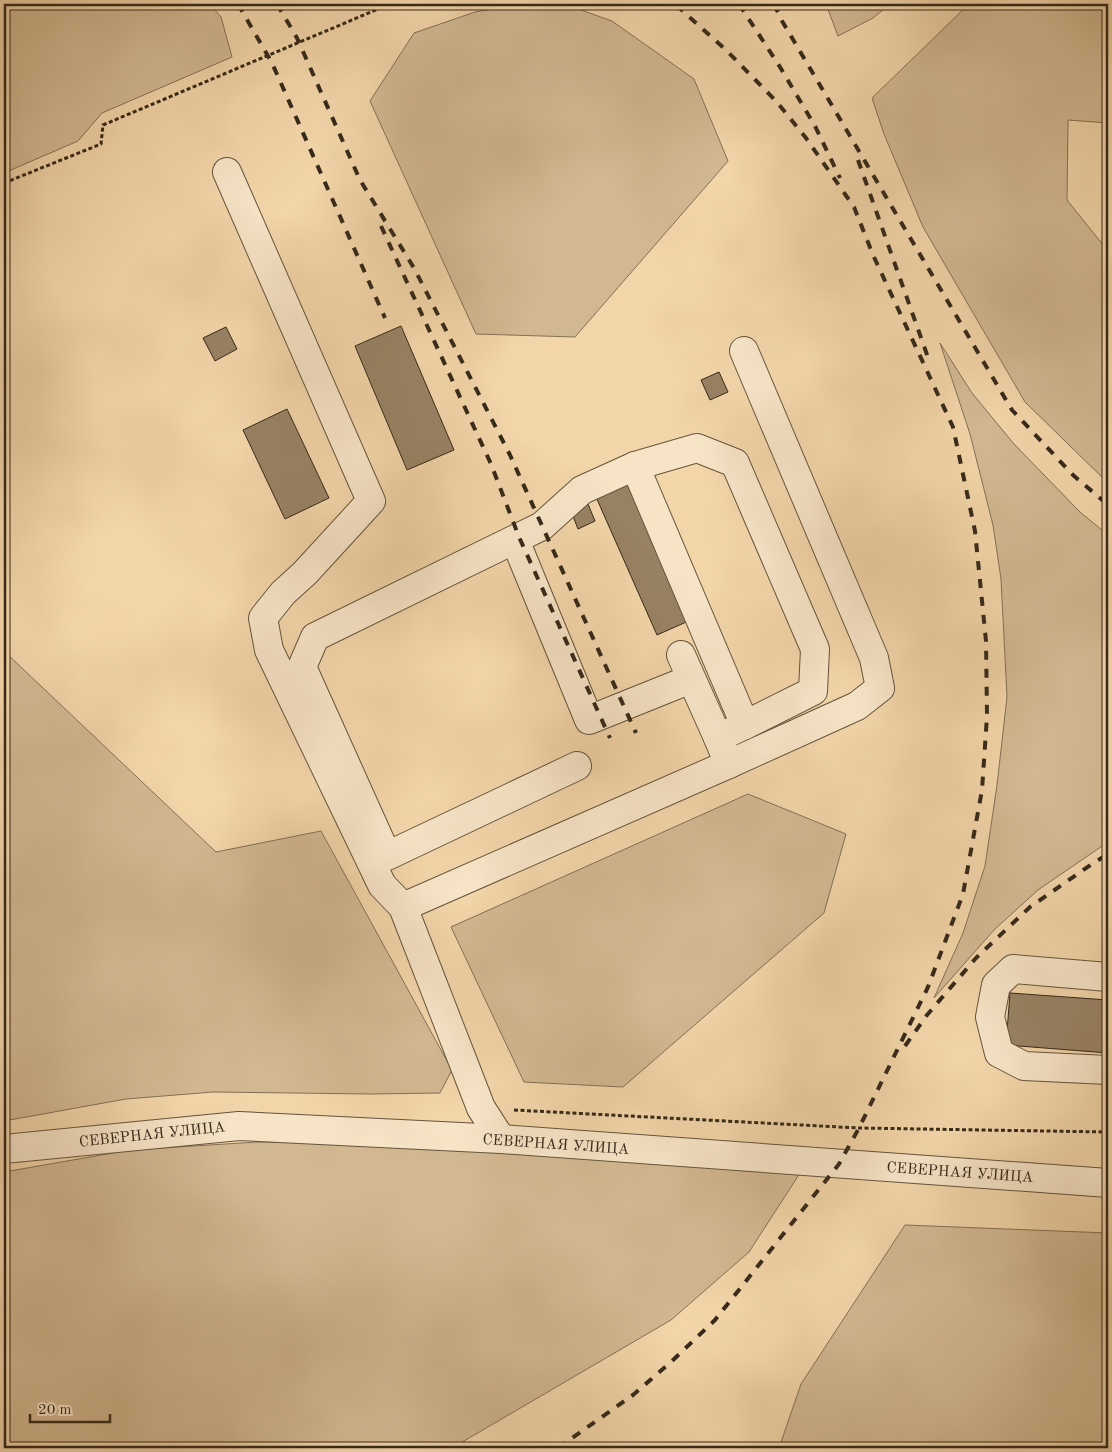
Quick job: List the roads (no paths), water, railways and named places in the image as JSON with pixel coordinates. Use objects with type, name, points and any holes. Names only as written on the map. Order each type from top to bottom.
[{"type":"street","points":[[227,172],[371,501],[305,573],[283,593],[263,618],[269,650],[382,885],[403,907],[481,1108],[501,1139]]},
{"type":"street","points":[[403,907],[730,764],[857,706],[880,688],[874,658],[744,351]]},
{"type":"street","points":[[577,766],[387,856],[302,667],[315,637],[542,526],[582,490],[635,466],[697,448],[735,463],[815,649],[813,690],[718,738]]},
{"type":"street","points":[[635,466],[745,725]]},
{"type":"street","points":[[515,540],[589,720],[686,667],[730,764]]},
{"type":"street","points":[[1108,977],[1013,969],[996,985],[990,1017],[999,1053],[1024,1066],[1108,1070]]},
{"type":"street","name":"СЕВЕРНАЯ УЛИЦА","points":[[4,1149],[239,1126],[501,1139],[1108,1183]]},
{"type":"railway","points":[[238,4],[272,63],[385,318]]},
{"type":"railway","points":[[277,4],[297,38],[360,180],[414,268],[510,455],[636,733]]},
{"type":"railway","points":[[558,1448],[633,1395],[715,1320],[839,1164],[859,1128],[928,987],[963,894],[982,790],[987,716],[986,641],[975,531],[953,427],[873,255],[854,207],[806,138],[776,101],[727,51],[675,4]]},
{"type":"railway","points":[[739,4],[815,126],[840,178]]},
{"type":"railway","points":[[774,4],[782,21],[1012,410],[1073,475],[1108,505]]},
{"type":"railway","points":[[858,160],[930,363]]},
{"type":"railway","points":[[381,226],[491,464],[519,537],[610,738]]},
{"type":"railway","points":[[905,1046],[927,1015],[976,958],[1030,907],[1108,854]]}]
